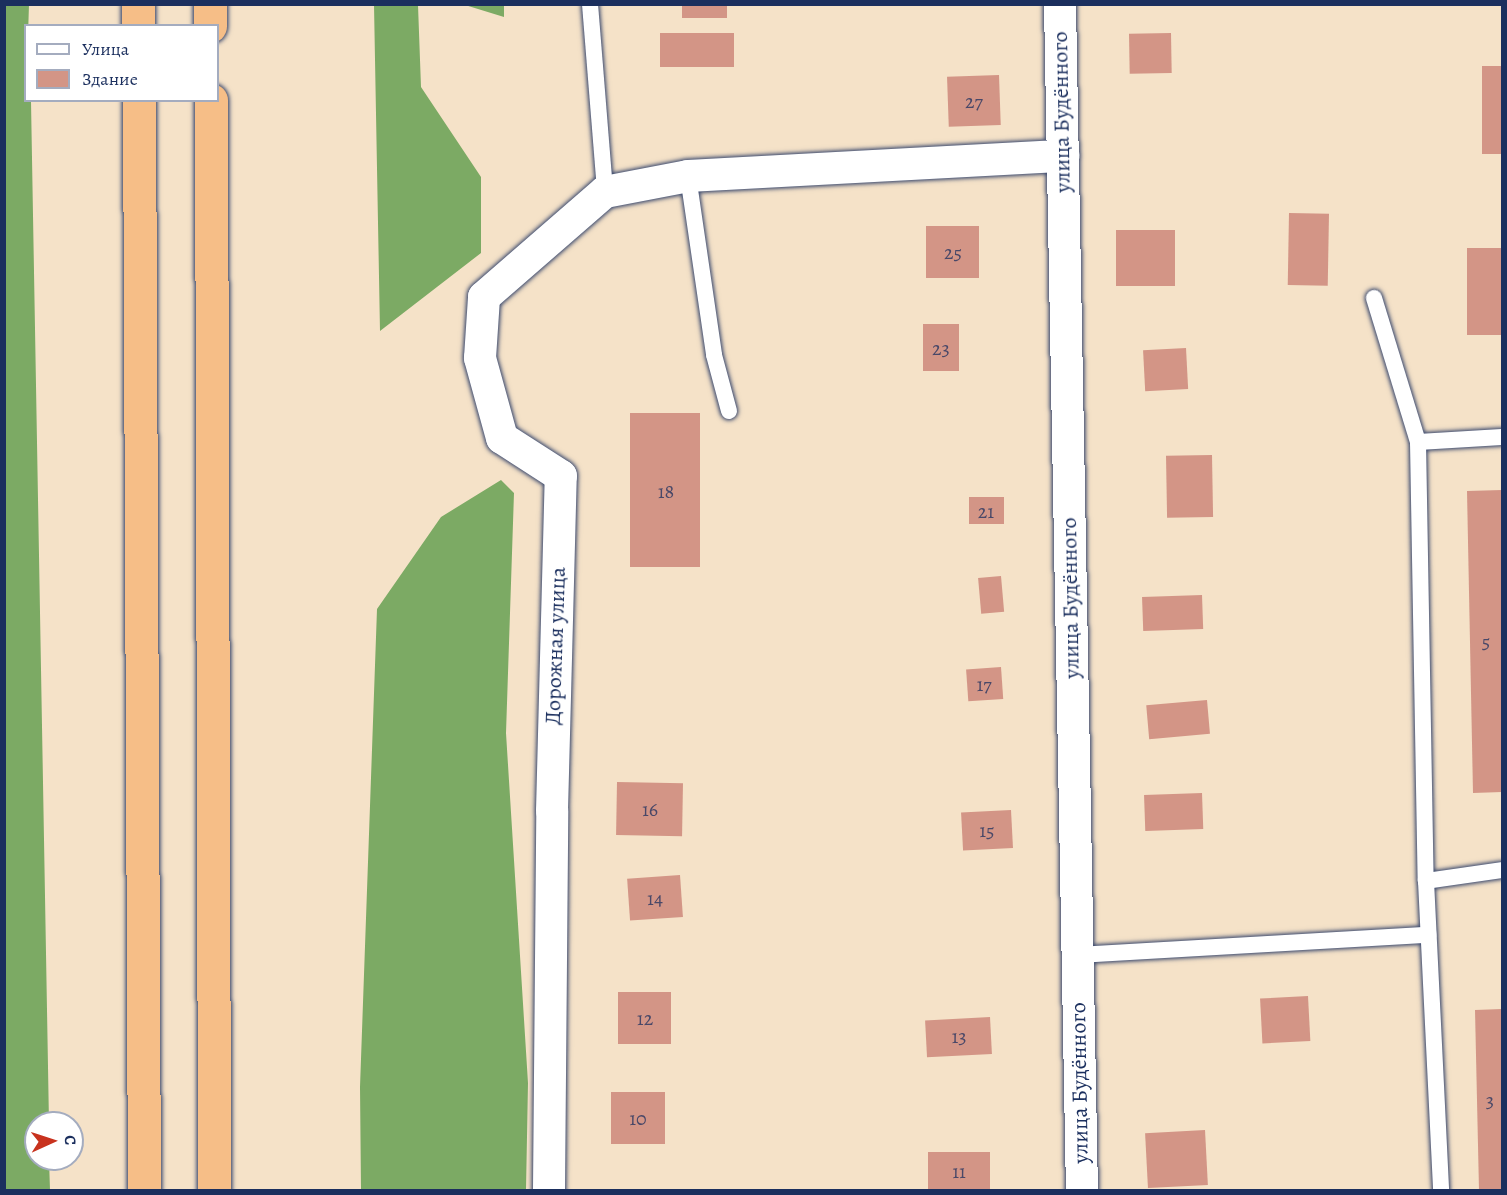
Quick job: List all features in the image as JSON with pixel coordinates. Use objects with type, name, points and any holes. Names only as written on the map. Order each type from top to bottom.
[{"type":"highway","points":[[138,4],[138,24]]},
{"type":"highway","points":[[210,4],[210,24]]},
{"type":"highway","points":[[138,102],[144,1191]]},
{"type":"highway","points":[[211,102],[214,1191]]},
{"type":"street","name":"улица Будённого","points":[[1060,4],[1082,1191]]},
{"type":"street","points":[[605,192],[688,176],[1063,156]]},
{"type":"street","name":"Дорожная улица","points":[[549,1191],[552,811],[561,476],[502,438],[480,358],[484,297],[605,192]]},
{"type":"lane","points":[[590,4],[605,192]]},
{"type":"lane","points":[[688,176],[714,355],[729,411]]},
{"type":"lane","points":[[1374,298],[1418,442],[1426,881],[1441,1191]]},
{"type":"lane","points":[[1418,442],[1503,437]]},
{"type":"lane","points":[[1426,881],[1503,870]]},
{"type":"lane","points":[[1077,955],[1428,935]]},
{"type":"green space","points":[[29,4],[28,24],[24,24],[24,102],[31,102],[49,1111],[24,1111],[24,1171],[49,1171],[50,1190],[5,1190],[4,5]]},
{"type":"green space","points":[[374,5],[418,5],[421,87],[481,177],[481,253],[380,331]]},
{"type":"green space","points":[[465,5],[504,5],[504,17]]},
{"type":"green space","points":[[501,480],[514,493],[506,733],[528,1083],[526,1190],[361,1190],[360,1087],[377,609],[441,517]]},
{"type":"building","points":[[682,4],[727,4],[727,18],[682,18]]},
{"type":"building","points":[[660,33],[734,33],[734,67],[660,67]]},
{"type":"building","points":[[1171,33],[1172,73],[1130,74],[1129,34]]},
{"type":"building","points":[[1482,66],[1502,66],[1502,154],[1482,154]]},
{"type":"building","points":[[999,75],[1001,125],[949,127],[947,77]]},
{"type":"building","points":[[1289,213],[1329,214],[1328,286],[1288,285]]},
{"type":"building","points":[[926,226],[979,226],[979,278],[926,278]]},
{"type":"building","points":[[1116,230],[1175,230],[1175,286],[1116,286]]},
{"type":"building","points":[[1467,248],[1502,248],[1502,335],[1467,335]]},
{"type":"building","points":[[923,324],[959,324],[959,371],[923,371]]},
{"type":"building","points":[[1186,348],[1188,389],[1145,391],[1143,350]]},
{"type":"building","points":[[630,413],[700,413],[700,567],[630,567]]},
{"type":"building","points":[[1212,455],[1213,517],[1167,518],[1166,456]]},
{"type":"building","points":[[1502,490],[1502,792],[1473,793],[1467,491]]},
{"type":"building","points":[[969,497],[1004,497],[1004,524],[969,524]]},
{"type":"building","points":[[1001,576],[1004,612],[981,614],[978,578]]},
{"type":"building","points":[[1202,595],[1203,629],[1143,631],[1142,597]]},
{"type":"building","points":[[1001,667],[1003,699],[968,701],[966,669]]},
{"type":"building","points":[[1207,700],[1210,734],[1149,739],[1146,705]]},
{"type":"building","points":[[617,782],[683,783],[682,836],[616,835]]},
{"type":"building","points":[[1202,793],[1203,829],[1145,831],[1144,795]]},
{"type":"building","points":[[1011,810],[1013,848],[963,851],[961,813]]},
{"type":"building","points":[[680,875],[683,917],[630,921],[627,879]]},
{"type":"building","points":[[618,992],[671,992],[671,1044],[618,1044]]},
{"type":"building","points":[[1308,996],[1310,1041],[1262,1043],[1260,999]]},
{"type":"building","points":[[1502,1009],[1502,1190],[1479,1190],[1475,1010]]},
{"type":"building","points":[[990,1017],[992,1054],[927,1057],[925,1020]]},
{"type":"building","points":[[611,1092],[665,1092],[665,1144],[611,1144]]},
{"type":"building","points":[[1205,1130],[1208,1185],[1148,1188],[1145,1133]]},
{"type":"building","points":[[928,1152],[990,1152],[990,1190],[928,1190]]}]
